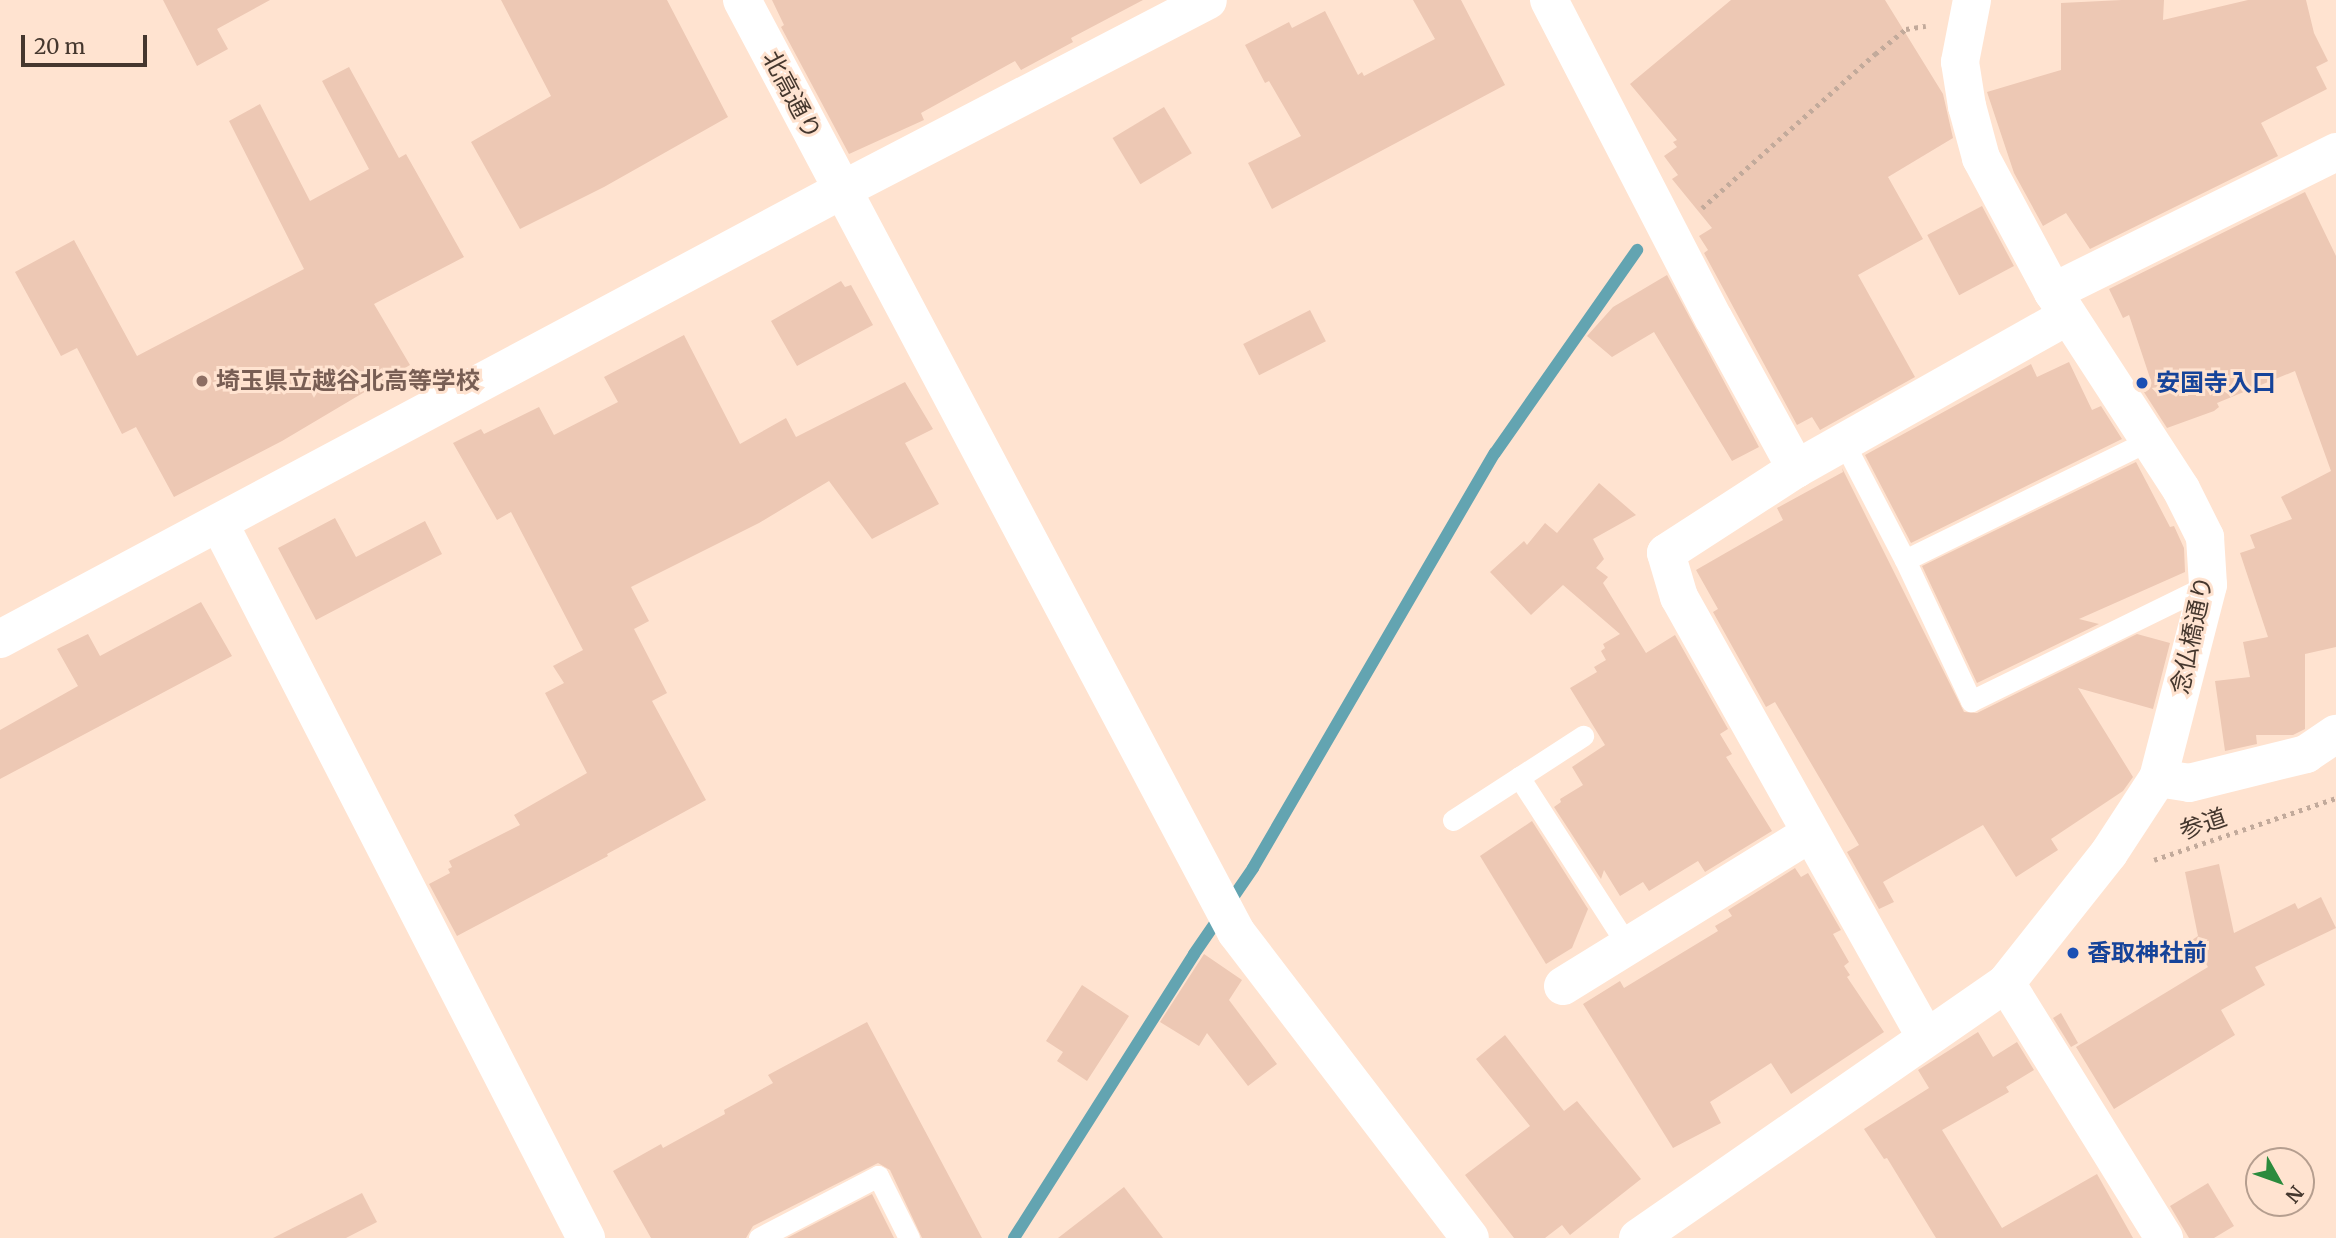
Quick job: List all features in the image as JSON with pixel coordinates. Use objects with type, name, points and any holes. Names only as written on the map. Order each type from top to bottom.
[{"type":"street","name":"北高通り","points":[[742,0],[1236,932],[1470,1238]]},
{"type":"street","points":[[0,639],[842,190],[1208,0]]},
{"type":"street","points":[[1549,0],[1796,469]]},
{"type":"street","name":"念仏橋通り","points":[[1638,1238],[1925,1036],[2006,983],[2109,853],[2158,778],[2208,585],[2206,537],[2181,489],[2060,304],[1980,158],[1967,106],[1960,62],[1968,17]]},
{"type":"street","points":[[1925,1036],[1809,834],[1679,597],[1666,553],[1796,469],[1844,443],[2060,304],[2336,152]]},
{"type":"street","points":[[219,523],[586,1238]]},
{"type":"street","points":[[2158,778],[2189,783],[2306,754],[2336,734]]},
{"type":"street","points":[[1563,986],[1809,834]]},
{"type":"street","points":[[2006,983],[2164,1238]]},
{"type":"lane","points":[[1905,560],[2150,440]]},
{"type":"lane","points":[[1844,443],[1905,560],[1971,701],[2208,585]]},
{"type":"lane","points":[[1453,820],[1583,736]]},
{"type":"lane","points":[[1519,777],[1628,946]]},
{"type":"lane","points":[[759,1238],[878,1176],[909,1238]]},
{"type":"path","points":[[1671,236],[1906,29],[1968,17]]},
{"type":"path","name":"参道","points":[[2146,863],[2336,797]]},
{"type":"building","points":[[163,0],[270,0],[217,29],[228,49],[197,66]]},
{"type":"building","points":[[501,0],[667,0],[728,117],[604,187],[520,229],[471,142],[551,96]]},
{"type":"building","points":[[772,0],[1143,0],[1071,38],[1073,42],[1021,70],[1015,61],[921,113],[924,120],[849,154],[781,27],[784,25]]},
{"type":"building","points":[[1413,0],[1461,0],[1505,85],[1272,209],[1248,163],[1301,136],[1269,81],[1265,83],[1245,45],[1289,22],[1292,28],[1325,11],[1358,75],[1362,72],[1364,76],[1435,39]]},
{"type":"building","points":[[1731,0],[1885,0],[1943,94],[1953,138],[1888,177],[1923,239],[1858,275],[1915,377],[1820,430],[1812,417],[1797,425],[1704,253],[1708,250],[1699,236],[1712,228],[1672,179],[1678,175],[1664,156],[1677,147],[1673,142],[1677,140],[1630,84]]},
{"type":"building","points":[[2164,0],[2163,20],[2248,0],[2306,0],[2314,33],[2328,61],[2316,67],[2327,89],[2261,123],[2278,156],[2090,249],[2066,213],[2043,226],[2014,173],[1987,92],[2061,70],[2061,3]]},
{"type":"building","points":[[349,67],[399,158],[406,154],[464,257],[374,304],[410,365],[282,441],[174,497],[136,427],[122,434],[77,348],[61,356],[15,272],[74,240],[137,356],[304,269],[229,121],[260,104],[310,201],[369,169],[322,81]]},
{"type":"building","points":[[1164,107],[1192,153],[1140,184],[1113,138]]},
{"type":"building","points":[[2305,192],[2336,256],[2336,647],[2305,654],[2305,729],[2293,735],[2256,735],[2257,744],[2225,751],[2215,681],[2250,677],[2243,642],[2268,637],[2240,553],[2255,548],[2250,535],[2292,519],[2281,497],[2331,471],[2295,371],[2217,403],[2219,407],[2214,411],[2167,428],[2140,386],[2151,381],[2129,315],[2123,318],[2109,289]]},
{"type":"building","points":[[1982,206],[2014,266],[1959,295],[1927,235]]},
{"type":"building","points":[[1667,275],[1759,447],[1732,461],[1654,332],[1612,357],[1587,336],[1613,307]]},
{"type":"building","points":[[841,281],[845,287],[851,285],[873,325],[797,366],[771,321]]},
{"type":"building","points":[[1310,310],[1326,341],[1259,375],[1243,344]]},
{"type":"building","points":[[684,335],[740,444],[786,418],[796,437],[905,382],[933,429],[905,443],[939,504],[872,539],[829,481],[759,523],[631,587],[649,621],[634,629],[667,693],[652,701],[706,800],[607,854],[608,856],[457,936],[429,884],[450,873],[448,869],[452,867],[449,861],[520,825],[514,815],[587,773],[545,693],[564,683],[553,666],[583,650],[511,512],[497,520],[453,443],[481,429],[484,434],[539,407],[554,435],[618,402],[604,377]]},
{"type":"building","points":[[2069,362],[2092,410],[2101,406],[2122,439],[1911,543],[1865,455],[2031,364],[2037,377]]},
{"type":"building","points":[[2136,462],[2184,548],[2185,572],[2079,619],[2099,624],[1977,683],[1922,566]]},
{"type":"building","points":[[1842,468],[1964,712],[1977,713],[2137,634],[2170,643],[2153,709],[2078,688],[2133,777],[2123,791],[2051,839],[2058,850],[2016,877],[1983,825],[1883,882],[1894,902],[1879,909],[1847,852],[1859,845],[1775,702],[1766,707],[1713,612],[1718,609],[1696,570],[1783,520],[1777,508],[1843,472]]},
{"type":"building","points":[[1599,483],[1636,515],[1593,539],[1604,559],[1596,568],[1608,577],[1603,583],[1646,653],[1675,635],[1728,729],[1720,734],[1732,754],[1726,757],[1772,831],[1705,872],[1698,861],[1649,891],[1643,882],[1620,896],[1604,870],[1601,879],[1554,807],[1561,802],[1560,799],[1583,785],[1572,767],[1605,745],[1570,688],[1597,672],[1594,667],[1606,660],[1601,651],[1605,648],[1603,644],[1620,634],[1563,585],[1531,615],[1490,572],[1524,541],[1527,545],[1545,523],[1557,533]]},
{"type":"building","points":[[335,518],[356,557],[425,521],[442,554],[316,620],[278,548]]},
{"type":"building","points":[[201,602],[232,656],[0,779],[0,730],[78,686],[57,649],[88,634],[100,656]]},
{"type":"building","points":[[1532,821],[1588,909],[1572,948],[1546,964],[1480,856]]},
{"type":"building","points":[[2219,864],[2234,933],[2295,903],[2298,909],[2321,897],[2336,928],[2255,967],[2265,985],[2221,1010],[2235,1035],[2114,1109],[2076,1047],[2208,967],[2192,940],[2198,936],[2185,872]]},
{"type":"building","points":[[1795,868],[1801,877],[1808,873],[1841,930],[1833,934],[1849,962],[1844,966],[1850,975],[1847,977],[1884,1032],[1791,1094],[1771,1063],[1710,1102],[1721,1123],[1673,1148],[1583,1004],[1620,981],[1624,988],[1718,931],[1715,926],[1732,916],[1728,910]]},
{"type":"building","points":[[1204,954],[1242,980],[1229,1000],[1277,1064],[1248,1086],[1207,1033],[1199,1046],[1160,1022]]},
{"type":"building","points":[[1082,985],[1129,1016],[1087,1081],[1057,1061],[1063,1052],[1046,1041]]},
{"type":"building","points":[[2061,1013],[2078,1043],[2071,1047],[2053,1018]]},
{"type":"building","points":[[867,1022],[982,1238],[922,1238],[890,1170],[878,1163],[753,1226],[746,1238],[651,1238],[613,1171],[661,1144],[663,1148],[725,1114],[724,1110],[773,1083],[768,1075]]},
{"type":"building","points":[[1978,1032],[1993,1057],[2017,1042],[2034,1070],[2006,1087],[2009,1092],[1942,1130],[2002,1228],[2097,1174],[2133,1238],[1936,1238],[1887,1158],[1884,1159],[1864,1129],[1929,1088],[1918,1070]]},
{"type":"building","points":[[1505,1035],[1564,1111],[1577,1101],[1641,1179],[1570,1235],[1562,1225],[1545,1238],[1514,1238],[1465,1175],[1530,1126],[1476,1059]]},
{"type":"building","points":[[2208,1183],[2234,1226],[2214,1238],[2189,1238],[2170,1206]]},
{"type":"building","points":[[1124,1187],[1163,1238],[1058,1238]]},
{"type":"building","points":[[362,1193],[377,1222],[346,1238],[273,1238]]},
{"type":"building","points":[[872,1194],[894,1238],[787,1238]]},
{"type":"waterway","points":[[1014,1238],[1194,954],[1253,868],[1495,453],[1637,250]]},
{"type":"place","name":"埼玉県立越谷北高等学校","points":[[202,381]]},
{"type":"place","name":"安国寺入口","points":[[2142,383]]},
{"type":"place","name":"香取神社前","points":[[2073,953]]}]
